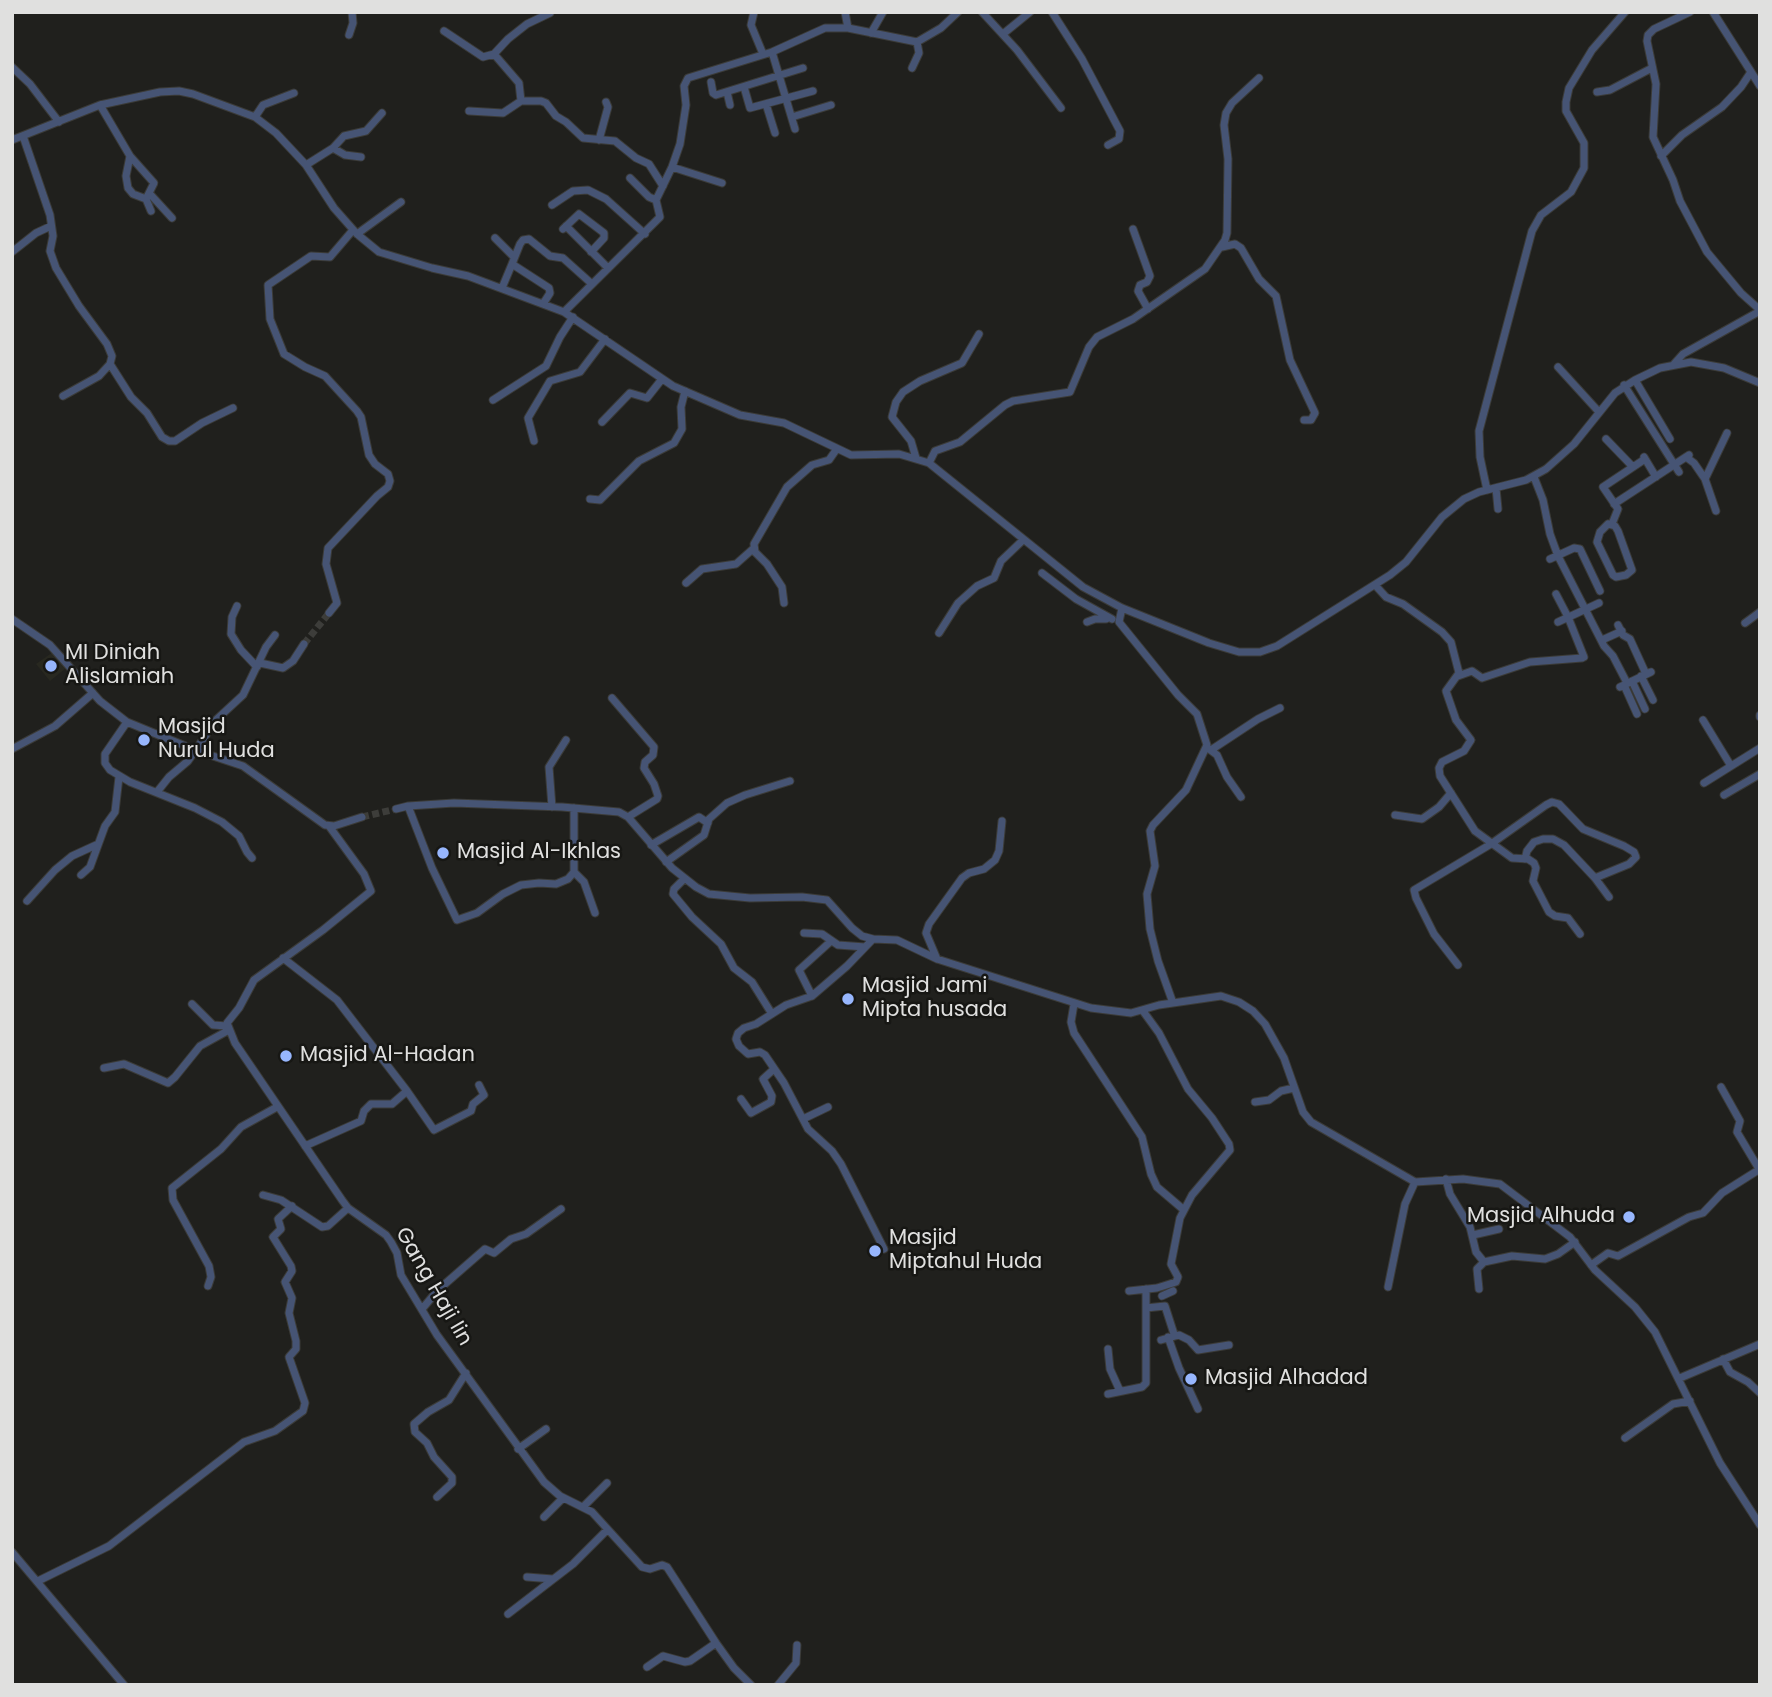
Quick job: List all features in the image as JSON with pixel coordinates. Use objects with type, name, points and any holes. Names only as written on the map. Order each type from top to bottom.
[{"type":"street","points":[[349,35],[353,23],[352,12]]},
{"type":"street","points":[[527,24],[531,12]]},
{"type":"street","points":[[754,12],[751,25],[763,54]]},
{"type":"street","points":[[845,12],[848,28]]},
{"type":"street","points":[[871,33],[883,12]]},
{"type":"street","points":[[564,312],[660,217],[656,200],[672,167],[684,127],[686,79],[772,52],[825,28],[848,28],[917,42],[941,28],[958,12]]},
{"type":"street","points":[[982,12],[1003,34],[1061,108]]},
{"type":"street","points":[[1003,34],[1030,12]]},
{"type":"street","points":[[1052,12],[1082,59],[1120,131],[1119,139],[1108,145]]},
{"type":"street","points":[[1498,509],[1480,457],[1479,431],[1530,237],[1538,219],[1567,197],[1580,180],[1584,168],[1584,143],[1566,111],[1569,88],[1592,50],[1625,12]]},
{"type":"street","points":[[1674,364],[1683,354],[1760,310],[1713,261],[1686,213],[1653,137],[1656,94],[1647,41],[1649,33],[1689,12]]},
{"type":"street","points":[[1713,12],[1760,86]]},
{"type":"street","points":[[444,31],[483,57],[494,54],[527,24],[550,13]]},
{"type":"street","points":[[912,68],[919,53],[917,42]]},
{"type":"street","points":[[772,52],[795,129]]},
{"type":"street","points":[[494,54],[519,83],[522,101]]},
{"type":"street","points":[[12,67],[30,83],[59,122]]},
{"type":"street","points":[[711,82],[714,94],[803,68]]},
{"type":"street","points":[[1597,92],[1610,90],[1652,68]]},
{"type":"street","points":[[1661,156],[1682,135],[1722,107],[1751,72]]},
{"type":"street","points":[[929,463],[935,451],[960,442],[1005,405],[1013,401],[1070,392],[1094,339],[1148,309],[1205,269],[1227,233],[1228,159],[1225,120],[1233,103],[1259,78]]},
{"type":"street","points":[[744,87],[749,108],[813,91]]},
{"type":"street","points":[[12,140],[100,105],[133,97],[179,91],[258,112],[276,134],[307,163],[334,208],[355,232],[379,252],[502,288],[564,312],[571,321],[605,339],[662,379],[749,418],[784,423],[836,450],[854,456],[894,454],[929,463],[1073,580],[1122,608],[1239,652],[1260,652],[1277,646],[1375,584],[1406,562],[1436,524],[1469,496],[1534,477],[1568,450],[1624,385],[1674,364],[1707,363],[1760,383]]},
{"type":"street","points":[[727,92],[730,106]]},
{"type":"street","points":[[258,112],[294,93]]},
{"type":"street","points":[[469,111],[503,113],[522,101],[546,103],[555,116],[566,122],[579,135],[588,140],[615,141],[636,158],[649,164],[663,186]]},
{"type":"street","points":[[599,140],[608,107],[606,102]]},
{"type":"street","points":[[766,104],[775,133]]},
{"type":"street","points":[[100,105],[130,156],[153,181],[148,196],[151,211]]},
{"type":"street","points":[[792,117],[831,105]]},
{"type":"street","points":[[307,163],[333,148],[344,136],[366,131],[382,113]]},
{"type":"street","points":[[23,136],[51,226],[53,236],[50,251],[56,268],[107,344],[112,356],[110,364],[99,376],[63,396]]},
{"type":"street","points":[[333,148],[345,155],[361,157]]},
{"type":"street","points":[[130,156],[126,176],[128,188],[133,194],[148,196],[172,218]]},
{"type":"street","points":[[672,167],[722,183]]},
{"type":"street","points":[[630,178],[647,196],[656,200]]},
{"type":"street","points":[[552,205],[573,191],[588,190],[606,199],[645,234]]},
{"type":"street","points":[[329,614],[337,603],[326,565],[328,548],[387,488],[390,481],[388,474],[375,464],[369,455],[361,417],[357,411],[325,376],[284,354],[270,319],[268,285],[311,256],[330,257],[355,232],[401,202]]},
{"type":"street","points":[[591,252],[605,237],[604,233],[581,215],[576,215],[565,227],[591,252],[608,268]]},
{"type":"street","points":[[12,252],[36,233],[51,226]]},
{"type":"street","points":[[1133,229],[1150,276],[1147,282],[1140,285],[1138,291],[1148,309]]},
{"type":"street","points":[[1227,233],[1244,250],[1259,279],[1276,296],[1290,360],[1314,413],[1311,420],[1304,420]]},
{"type":"street","points":[[495,238],[513,260],[549,288],[550,293],[542,304]]},
{"type":"street","points":[[502,288],[523,240],[529,239],[550,256],[563,258],[592,284]]},
{"type":"street","points":[[1217,250],[1225,245],[1236,244]]},
{"type":"street","points":[[493,400],[533,377],[546,366],[571,321]]},
{"type":"street","points":[[916,458],[911,440],[891,417],[896,402],[903,392],[920,381],[962,363],[979,334]]},
{"type":"street","points":[[534,442],[528,418],[550,381],[580,372],[605,339]]},
{"type":"street","points":[[110,364],[131,397],[150,416],[166,440],[175,441],[202,423],[233,408]]},
{"type":"street","points":[[1558,367],[1599,412]]},
{"type":"street","points":[[602,422],[629,393],[647,398],[662,379]]},
{"type":"street","points":[[1634,380],[1672,438],[1662,444]]},
{"type":"street","points":[[1624,385],[1677,468]]},
{"type":"street","points":[[590,499],[600,500],[643,458],[674,443],[682,429],[681,407],[685,391]]},
{"type":"street","points":[[1705,480],[1727,433]]},
{"type":"street","points":[[1606,439],[1633,467]]},
{"type":"street","points":[[686,583],[702,569],[736,564],[754,548],[777,502],[788,487],[809,467],[829,460],[836,450]]},
{"type":"street","points":[[1614,504],[1677,468],[1687,456],[1705,480],[1716,510]]},
{"type":"street","points":[[1612,524],[1618,531],[1632,570],[1616,577],[1612,575],[1597,542],[1600,532],[1612,524],[1618,511],[1604,485],[1644,457],[1656,478]]},
{"type":"street","points":[[1534,477],[1543,500],[1554,557],[1626,684],[1637,713]]},
{"type":"street","points":[[939,633],[958,603],[977,586],[993,579],[1001,561],[1023,540]]},
{"type":"street","points":[[1582,551],[1597,542]]},
{"type":"street","points":[[754,548],[782,587],[784,603]]},
{"type":"street","points":[[1554,557],[1574,548],[1582,551],[1600,591]]},
{"type":"street","points":[[1042,573],[1069,594],[1115,621],[1196,715],[1209,749],[1220,759],[1229,780],[1241,797]]},
{"type":"street","points":[[1375,584],[1386,597],[1402,604],[1446,635],[1451,642],[1458,676]]},
{"type":"street","points":[[1556,594],[1568,617],[1583,658],[1530,662],[1481,678],[1472,671],[1458,676],[1447,691],[1456,720],[1471,740],[1467,748],[1447,758],[1440,765],[1440,776],[1475,831],[1512,859],[1530,860],[1536,865],[1533,881],[1549,912],[1568,918],[1580,934]]},
{"type":"street","points":[[1558,622],[1599,603]]},
{"type":"street","points":[[237,606],[232,617],[231,634],[241,650],[258,665],[283,668],[293,661],[304,644]]},
{"type":"street","points":[[1115,621],[1122,608]]},
{"type":"street","points":[[1745,623],[1760,612]]},
{"type":"street","points":[[1087,622],[1101,618],[1115,621]]},
{"type":"street","points":[[12,619],[50,645],[93,694],[127,722],[243,766],[311,817],[329,826],[364,874],[371,891],[254,980],[228,1028],[200,1046],[176,1077],[168,1083],[124,1064],[104,1068]]},
{"type":"street","points":[[1602,640],[1620,628],[1630,639],[1654,700]]},
{"type":"street","points":[[157,792],[173,773],[188,761],[217,719],[240,699],[265,647],[275,635]]},
{"type":"street","points":[[1626,684],[1646,674]]},
{"type":"street","points":[[1626,684],[1645,709]]},
{"type":"street","points":[[12,749],[55,726],[93,694]]},
{"type":"street","points":[[612,698],[654,747],[653,755],[645,762],[644,768],[654,784],[657,799],[628,817]]},
{"type":"street","points":[[1173,1003],[1150,929],[1147,894],[1155,866],[1150,831],[1183,793],[1209,749],[1280,708]]},
{"type":"street","points":[[1703,720],[1731,766]]},
{"type":"street","points":[[127,722],[105,754],[107,766],[119,777],[195,808],[228,825],[239,836],[252,858]]},
{"type":"street","points":[[552,807],[549,767],[566,740]]},
{"type":"street","points":[[1704,783],[1760,748]]},
{"type":"street","points":[[1724,795],[1760,774]]},
{"type":"street","points":[[81,876],[90,867],[105,826],[115,812],[119,777]]},
{"type":"street","points":[[666,862],[705,835],[708,822],[721,807],[734,799],[790,781]]},
{"type":"street","points":[[1395,815],[1422,819],[1451,793]]},
{"type":"street","points":[[1458,965],[1434,934],[1414,890],[1491,844],[1546,805],[1556,802],[1583,829],[1616,841],[1636,854],[1632,862],[1595,878]]},
{"type":"street","points":[[396,809],[454,803],[619,812],[628,817],[666,862],[703,892],[720,896],[827,900],[857,933],[873,939],[897,940],[927,956],[1074,1004],[1126,1014],[1221,996],[1239,1002],[1253,1011],[1265,1024],[1284,1059],[1307,1118],[1415,1182],[1446,1179],[1482,1180],[1500,1184],[1575,1242],[1591,1265],[1649,1322],[1680,1378],[1720,1463],[1760,1525]]},
{"type":"street","points":[[408,806],[432,868],[457,920],[477,913],[521,885],[556,884],[568,879],[574,872],[574,808]]},
{"type":"street","points":[[329,826],[362,817]]},
{"type":"street","points":[[651,845],[699,817],[708,822]]},
{"type":"street","points":[[937,959],[927,936],[927,929],[962,878],[984,869],[995,860],[999,851],[1002,821]]},
{"type":"street","points":[[1525,859],[1534,842],[1543,838],[1553,839],[1564,845],[1609,897]]},
{"type":"street","points":[[27,901],[60,865],[97,844]]},
{"type":"street","points":[[574,872],[583,881],[595,913]]},
{"type":"street","points":[[684,879],[674,889],[673,894],[692,917],[722,944],[734,968],[752,982],[772,1014]]},
{"type":"street","points":[[804,933],[822,934],[830,942],[845,946],[865,947]]},
{"type":"street","points":[[873,939],[812,996],[786,1006],[741,1030],[736,1039],[748,1054],[763,1053],[813,1134],[832,1151],[841,1164],[884,1249]]},
{"type":"street","points":[[812,996],[799,970],[830,942]]},
{"type":"street","points":[[283,958],[337,1000],[434,1130],[471,1111],[473,1104],[484,1095],[479,1085]]},
{"type":"street","points":[[192,1004],[213,1025],[228,1028]]},
{"type":"street","points":[[1074,1004],[1071,1022],[1074,1033],[1142,1137],[1157,1187],[1184,1210]]},
{"type":"street","points":[[1143,1010],[1159,1033],[1188,1089],[1212,1118],[1230,1147],[1229,1153],[1204,1180],[1184,1210],[1176,1229],[1171,1264],[1178,1279],[1173,1290],[1161,1296]]},
{"type":"street","name":"Gang Haji Iin","points":[[228,1028],[242,1055],[348,1208],[386,1235],[391,1242],[397,1253],[401,1275],[437,1335],[544,1482],[563,1498],[596,1516],[642,1567],[650,1569],[662,1565],[669,1569],[716,1643],[734,1668],[751,1685]]},
{"type":"street","points":[[741,1099],[752,1113],[771,1102],[772,1096],[763,1079],[774,1069]]},
{"type":"street","points":[[1591,1265],[1608,1252],[1618,1255],[1689,1217],[1703,1213],[1722,1193],[1759,1169],[1737,1132],[1740,1121],[1721,1087]]},
{"type":"street","points":[[1255,1102],[1269,1100],[1281,1091],[1294,1088]]},
{"type":"street","points":[[305,1146],[361,1121],[364,1111],[371,1104],[391,1104],[407,1091]]},
{"type":"street","points":[[208,1286],[211,1277],[209,1266],[173,1200],[172,1188],[221,1149],[241,1127],[277,1107]]},
{"type":"street","points":[[803,1119],[828,1107]]},
{"type":"street","points":[[1446,1179],[1450,1194],[1473,1235],[1476,1252],[1484,1262]]},
{"type":"street","points":[[1388,1287],[1402,1215],[1415,1182]]},
{"type":"street","points":[[263,1195],[281,1200],[325,1227],[348,1208]]},
{"type":"street","points":[[38,1581],[109,1546],[244,1442],[275,1431],[303,1411],[305,1403],[289,1357],[296,1349],[289,1313],[292,1298],[285,1282],[292,1271],[273,1237],[281,1229],[278,1219],[292,1206]]},
{"type":"street","points":[[422,1309],[450,1279],[485,1249],[494,1253],[511,1239],[526,1234],[561,1209]]},
{"type":"street","points":[[1473,1235],[1499,1229]]},
{"type":"street","points":[[1479,1289],[1477,1269],[1484,1262],[1512,1256],[1545,1259],[1575,1242]]},
{"type":"street","points":[[1108,1394],[1142,1387],[1146,1383],[1146,1289]]},
{"type":"street","points":[[1129,1291],[1173,1290]]},
{"type":"street","points":[[1146,1308],[1164,1306],[1168,1337],[1198,1409]]},
{"type":"street","points":[[1168,1337],[1188,1340],[1198,1350],[1228,1345]]},
{"type":"street","points":[[1680,1378],[1760,1345]]},
{"type":"street","points":[[1108,1349],[1110,1369],[1120,1391]]},
{"type":"street","points":[[1723,1359],[1730,1373],[1748,1382],[1760,1393]]},
{"type":"street","points":[[437,1497],[452,1483],[452,1477],[434,1457],[427,1443],[415,1432],[414,1424],[449,1400],[466,1373]]},
{"type":"street","points":[[1625,1438],[1676,1402],[1690,1401]]},
{"type":"street","points":[[518,1449],[546,1429]]},
{"type":"street","points":[[583,1507],[607,1483]]},
{"type":"street","points":[[544,1517],[563,1498]]},
{"type":"street","points":[[508,1614],[554,1579],[607,1530]]},
{"type":"street","points":[[12,1552],[124,1685]]},
{"type":"street","points":[[527,1577],[554,1579]]},
{"type":"street","points":[[647,1667],[663,1657],[690,1661],[716,1643]]},
{"type":"street","points":[[778,1685],[796,1663],[797,1645]]},
{"type":"shaded area","name":"MI Diniah Alislamiah","points":[[53,652],[66,668],[50,681],[36,664]]},
{"type":"tunnel","points":[[304,644],[329,613]]},
{"type":"tunnel","points":[[362,817],[396,809]]},
{"type":"place","name":"MI Diniah Alislamiah","points":[[51,666]]},
{"type":"place","name":"Masjid Nurul Huda","points":[[144,740]]},
{"type":"place","name":"Masjid Al-Ikhlas","points":[[443,853]]},
{"type":"place","name":"Masjid Jami Mipta husada","points":[[848,999]]},
{"type":"place","name":"Masjid Al-Hadan","points":[[286,1056]]},
{"type":"place","name":"Masjid Alhuda","points":[[1629,1217]]},
{"type":"place","name":"Masjid Miptahul Huda","points":[[875,1251]]},
{"type":"place","name":"Masjid Alhadad","points":[[1191,1379]]}]
